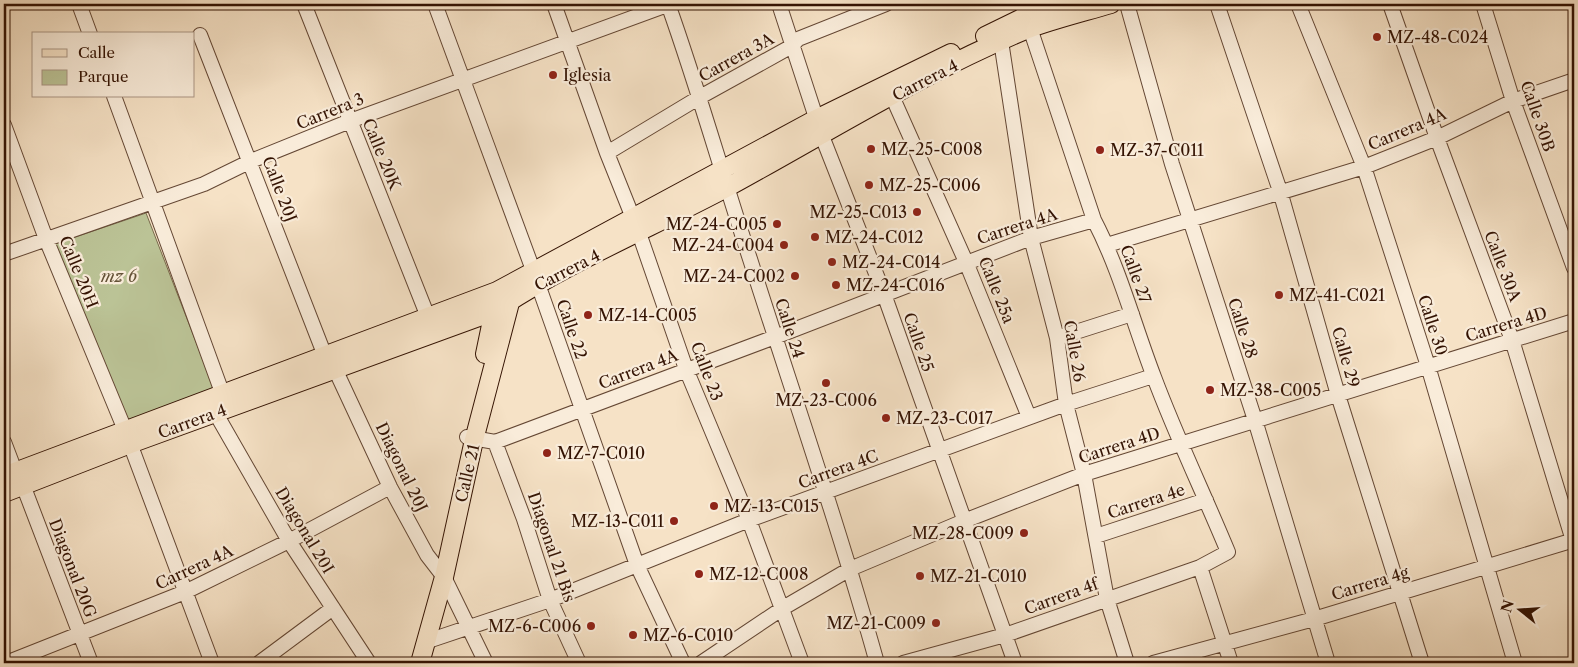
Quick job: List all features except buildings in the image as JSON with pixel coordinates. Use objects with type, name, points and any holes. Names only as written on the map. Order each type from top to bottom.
[{"type":"main road","name":"Carrera 4","points":[[127,437],[215,412],[428,317],[504,295],[636,226],[726,188],[819,127],[1026,16],[1060,4]]},
{"type":"main road","name":"Carrera 4","points":[[636,226],[721,170],[892,96],[1001,41],[1026,16],[1111,4]]},
{"type":"main road","name":"Carrera 4","points":[[513,282],[536,277]]},
{"type":"main road","name":"Calle 21","points":[[420,663],[504,295],[513,282]]},
{"type":"main road","name":"Carrera 4","points":[[4,493],[14,478],[127,437],[223,395],[495,311],[504,295]]},
{"type":"main road","name":"Calle 21","points":[[471,439],[495,311]]},
{"type":"main road","name":"Calle 21","points":[[413,663],[440,573]]},
{"type":"street","points":[[79,4],[89,32]]},
{"type":"street","name":"Calle 20K","points":[[304,4],[428,317]]},
{"type":"street","name":"Calle 22","points":[[434,4],[536,277],[637,565],[683,663]]},
{"type":"street","name":"Calle 23","points":[[554,4],[607,153],[636,226],[686,369],[749,520],[802,663]]},
{"type":"street","name":"Carrera 3","points":[[4,254],[154,203],[204,184],[251,162],[350,121],[669,4]]},
{"type":"street","name":"Calle 24","points":[[669,4],[700,97],[726,188],[850,568],[877,663]]},
{"type":"street","name":"Calle 25","points":[[779,4],[819,127],[884,294],[1015,663]]},
{"type":"street","name":"Calle 28","points":[[1127,4],[1189,219],[1254,420],[1328,663]]},
{"type":"street","name":"Calle 29","points":[[1217,4],[1280,191],[1338,394],[1422,663]]},
{"type":"street","name":"Calle 30","points":[[1298,4],[1364,166],[1428,366],[1485,567],[1515,663]]},
{"type":"street","name":"Calle 30A","points":[[1390,4],[1437,138],[1512,340],[1574,541]]},
{"type":"street","name":"Calle 30B","points":[[1482,4],[1513,100],[1574,268]]},
{"type":"street","name":"Carrera 3A","points":[[607,153],[700,97],[792,46],[798,39],[880,5]]},
{"type":"street","name":"Calle 27","points":[[1026,16],[1094,220],[1107,244],[1180,444],[1228,552]]},
{"type":"street","name":"Calle 20J","points":[[200,35],[330,362]]},
{"type":"street","name":"Calle 26","points":[[1001,41],[1031,238],[1057,338],[1066,404],[1084,474],[1107,598],[1128,663]]},
{"type":"street","name":"Carrera 4A","points":[[1107,244],[1364,166],[1437,138],[1513,100],[1574,80]]},
{"type":"street","name":"Calle 25a","points":[[892,96],[966,262],[1030,417]]},
{"type":"street","points":[[115,98],[223,395]]},
{"type":"street","name":"Calle 20H","points":[[4,125],[46,239],[127,437],[212,663]]},
{"type":"street","name":"Carrera 4A","points":[[471,439],[495,442],[775,337],[966,262],[1031,238],[1094,220]]},
{"type":"street","points":[[1057,338],[1132,314]]},
{"type":"street","name":"Carrera 4D","points":[[701,663],[783,608],[850,568],[964,521],[1084,474],[1574,321]]},
{"type":"street","name":"Diagonal 20J","points":[[330,362],[390,487],[440,573]]},
{"type":"street","name":"Carrera 4C","points":[[425,642],[550,600],[749,520],[938,450],[1066,404],[1154,376]]},
{"type":"street","name":"Diagonal 20I","points":[[215,412],[289,541],[369,663]]},
{"type":"street","name":"Diagonal 20G","points":[[4,442],[14,478],[91,663]]},
{"type":"street","name":"Diagonal 21 Bis","points":[[495,442],[524,519],[550,600],[579,663]]},
{"type":"street","name":"Carrera 4A","points":[[6,663],[186,592],[289,541],[390,487]]},
{"type":"street","name":"Carrera 4e","points":[[1096,536],[1206,500]]},
{"type":"street","name":"Carrera 4g","points":[[1153,663],[1176,660],[1225,643],[1314,619],[1574,541]]},
{"type":"street","name":"Carrera 4f","points":[[903,663],[1005,636],[1107,598],[1200,568],[1228,552]]},
{"type":"street","points":[[1200,568],[1230,663]]},
{"type":"street","points":[[440,573],[486,663]]},
{"type":"street","points":[[259,663],[333,608]]},
{"type":"green space","name":"mz 6","points":[[146,213],[215,391],[126,423],[55,244]]},
{"type":"place","name":"MZ-48-C024","points":[[1377,37]]},
{"type":"place","name":"Iglesia","points":[[553,75]]},
{"type":"place","name":"MZ-25-C008","points":[[871,149]]},
{"type":"place","name":"MZ-37-C011","points":[[1100,150]]},
{"type":"place","name":"MZ-25-C006","points":[[869,185]]},
{"type":"place","name":"MZ-25-C013","points":[[917,212]]},
{"type":"place","name":"MZ-24-C005","points":[[777,224]]},
{"type":"place","name":"MZ-24-C012","points":[[815,237]]},
{"type":"place","name":"MZ-24-C004","points":[[784,245]]},
{"type":"place","name":"MZ-24-C014","points":[[832,262]]},
{"type":"place","name":"MZ-24-C002","points":[[795,276]]},
{"type":"place","name":"MZ-24-C016","points":[[836,285]]},
{"type":"place","name":"MZ-41-C021","points":[[1279,295]]},
{"type":"place","name":"MZ-14-C005","points":[[588,315]]},
{"type":"place","name":"MZ-23-C006","points":[[826,383]]},
{"type":"place","name":"MZ-38-C005","points":[[1210,390]]},
{"type":"place","name":"MZ-23-C017","points":[[886,418]]},
{"type":"place","name":"MZ-7-C010","points":[[547,453]]},
{"type":"place","name":"MZ-13-C015","points":[[714,506]]},
{"type":"place","name":"MZ-13-C011","points":[[674,521]]},
{"type":"place","name":"MZ-28-C009","points":[[1024,533]]},
{"type":"place","name":"MZ-12-C008","points":[[699,574]]},
{"type":"place","name":"MZ-21-C010","points":[[920,576]]},
{"type":"place","name":"MZ-21-C009","points":[[936,623]]},
{"type":"place","name":"MZ-6-C006","points":[[591,626]]},
{"type":"place","name":"MZ-6-C010","points":[[633,635]]}]
